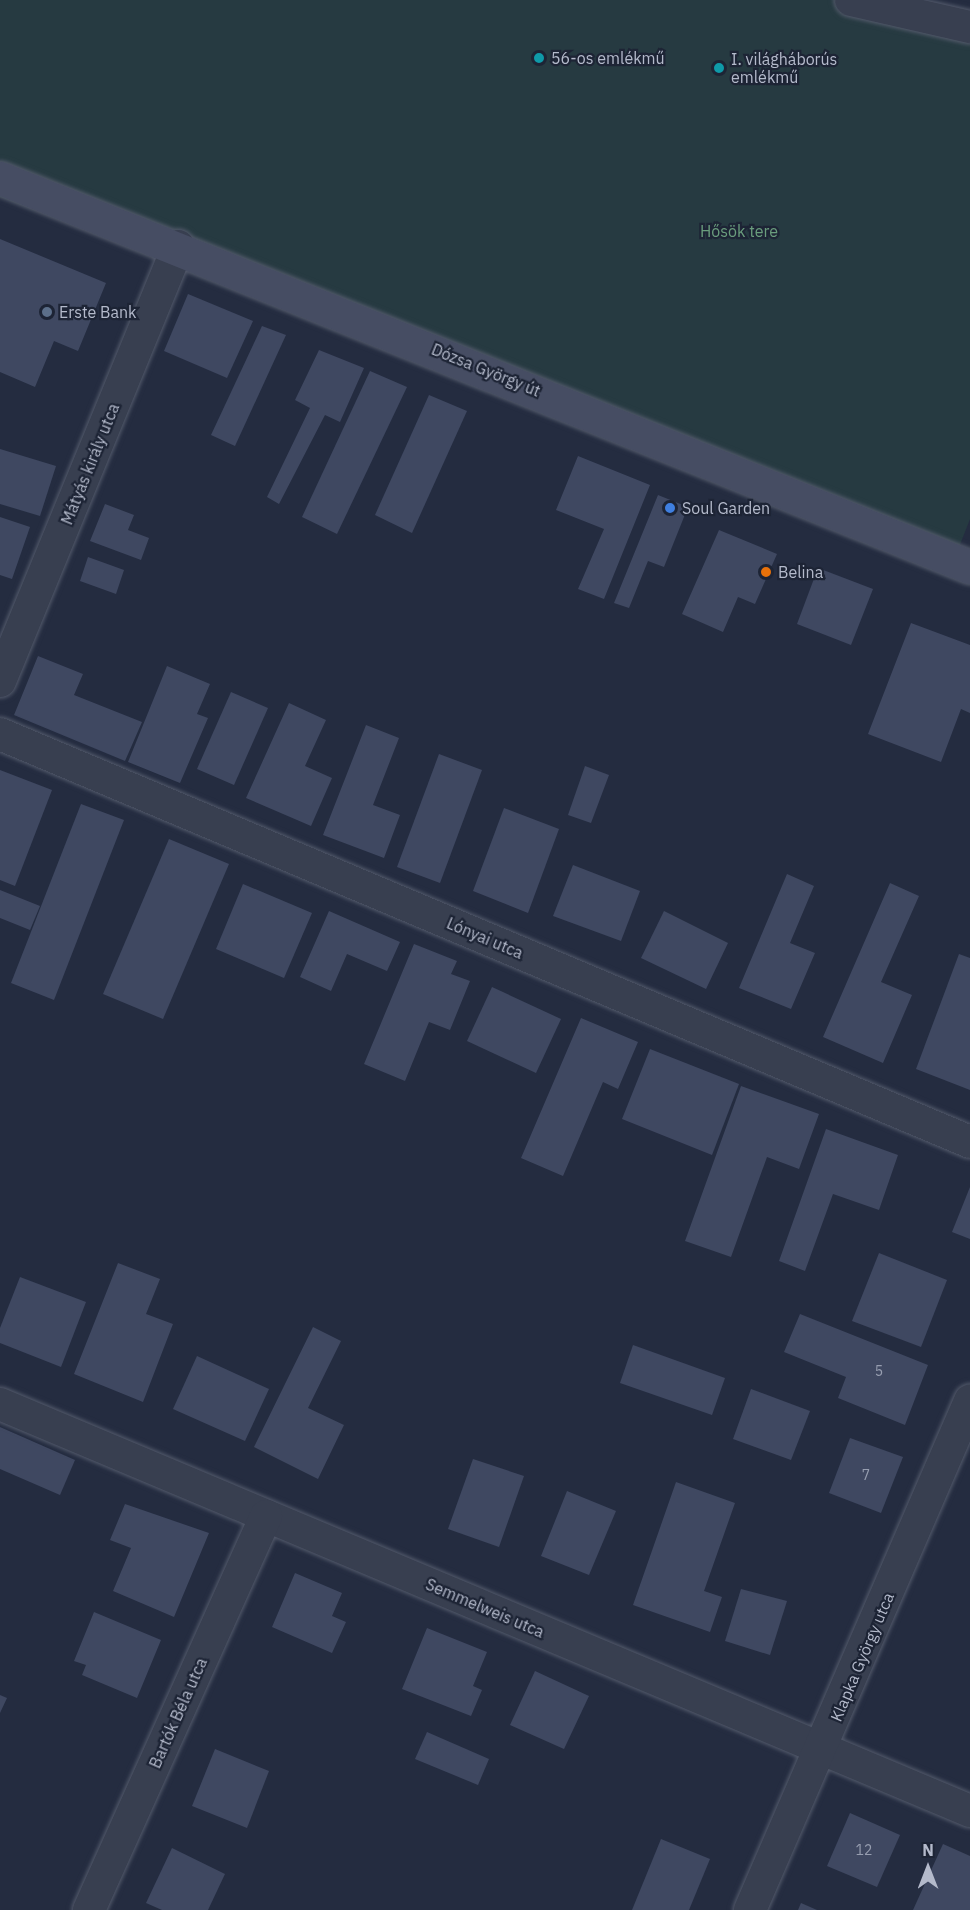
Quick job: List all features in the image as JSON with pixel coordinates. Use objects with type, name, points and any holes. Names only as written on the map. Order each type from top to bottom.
[{"type":"main road","name":"Dózsa György út","points":[[0,178],[178,246],[970,567]]},
{"type":"street","points":[[851,0],[970,27]]},
{"type":"street","name":"Mátyás király utca","points":[[0,681],[178,246]]},
{"type":"street","name":"Lónyai utca","points":[[0,734],[970,1142]]},
{"type":"street","name":"Klapka György utca","points":[[750,1910],[822,1750],[970,1401]]},
{"type":"street","name":"Semmelweis utca","points":[[0,1404],[970,1811]]},
{"type":"street","name":"Bartók Béla utca","points":[[89,1910],[266,1516]]},
{"type":"green space","name":"Hősök tere","points":[[0,0],[851,0],[970,25],[970,519],[954,560],[0,197]]},
{"type":"building","name":"Erste Bank","points":[[0,239],[106,283],[78,351],[54,341],[35,387],[0,372]]},
{"type":"building","points":[[188,294],[253,321],[227,378],[164,351]]},
{"type":"building","points":[[262,326],[286,335],[235,446],[211,435]]},
{"type":"building","points":[[319,350],[364,368],[340,422],[325,415],[279,504],[267,497],[310,408],[295,400]]},
{"type":"building","points":[[370,371],[407,387],[337,534],[302,517]]},
{"type":"building","points":[[429,395],[467,411],[412,533],[375,515]]},
{"type":"building","points":[[0,449],[56,466],[40,516],[0,504]]},
{"type":"building","points":[[578,456],[650,485],[604,599],[578,589],[604,529],[556,510]]},
{"type":"building","points":[[658,495],[688,507],[664,567],[648,561],[629,608],[614,603]]},
{"type":"building","points":[[105,504],[134,515],[128,530],[149,538],[141,560],[90,541]]},
{"type":"building","points":[[0,517],[30,527],[12,579],[0,575]]},
{"type":"building","points":[[719,530],[777,554],[755,604],[738,597],[723,632],[682,614]]},
{"type":"building","points":[[88,557],[124,570],[116,594],[80,581]]},
{"type":"building","points":[[818,568],[873,589],[851,645],[797,624]]},
{"type":"building","points":[[911,623],[970,645],[970,713],[961,709],[941,762],[868,734]]},
{"type":"building","points":[[38,656],[83,674],[74,695],[142,722],[125,761],[14,715]]},
{"type":"building","points":[[167,666],[210,684],[197,714],[208,718],[180,783],[128,762]]},
{"type":"building","points":[[231,692],[268,708],[234,785],[197,769]]},
{"type":"building","points":[[289,703],[326,720],[305,766],[332,778],[311,826],[246,798]]},
{"type":"building","points":[[366,725],[399,738],[373,805],[400,815],[384,858],[323,835]]},
{"type":"building","points":[[439,754],[482,770],[440,883],[397,867]]},
{"type":"building","points":[[585,766],[609,775],[591,823],[568,815]]},
{"type":"building","points":[[0,770],[52,790],[15,886],[0,880]]},
{"type":"building","points":[[81,804],[124,820],[54,1000],[11,983]]},
{"type":"building","points":[[504,808],[559,829],[528,913],[473,891]]},
{"type":"building","points":[[169,839],[229,864],[163,1019],[103,994]]},
{"type":"building","points":[[573,865],[640,891],[621,941],[553,916]]},
{"type":"building","points":[[787,874],[814,886],[790,943],[815,953],[791,1009],[739,988]]},
{"type":"building","points":[[890,883],[919,896],[881,982],[912,995],[883,1063],[823,1037]]},
{"type":"building","points":[[243,884],[312,913],[284,978],[216,949]]},
{"type":"building","points":[[0,890],[40,906],[30,930],[0,918]]},
{"type":"building","points":[[329,911],[400,942],[387,971],[347,954],[331,991],[300,977]]},
{"type":"building","points":[[664,911],[728,943],[706,989],[641,958]]},
{"type":"building","points":[[414,944],[457,961],[451,974],[470,981],[450,1030],[429,1022],[405,1081],[364,1064]]},
{"type":"building","points":[[959,954],[970,958],[970,1090],[916,1069]]},
{"type":"building","points":[[492,987],[561,1019],[536,1073],[467,1041]]},
{"type":"building","points":[[581,1018],[638,1042],[618,1089],[603,1082],[563,1176],[521,1158]]},
{"type":"building","points":[[650,1049],[739,1084],[712,1155],[622,1119]]},
{"type":"building","points":[[741,1086],[819,1114],[799,1169],[767,1157],[731,1257],[685,1241]]},
{"type":"building","points":[[826,1129],[898,1155],[879,1210],[833,1194],[805,1271],[779,1261]]},
{"type":"building","points":[[970,1187],[970,1239],[952,1232]]},
{"type":"building","points":[[879,1253],[947,1280],[921,1347],[852,1321]]},
{"type":"building","points":[[118,1263],[160,1279],[146,1314],[173,1324],[143,1402],[74,1374]]},
{"type":"building","points":[[20,1277],[86,1302],[61,1367],[0,1343],[0,1328]]},
{"type":"building","points":[[800,1314],[928,1365],[905,1425],[838,1398],[846,1377],[784,1352]]},
{"type":"building","points":[[313,1327],[341,1341],[308,1408],[344,1425],[318,1479],[254,1447]]},
{"type":"building","points":[[633,1345],[725,1378],[712,1415],[620,1383]]},
{"type":"building","points":[[197,1356],[269,1389],[245,1441],[173,1409]]},
{"type":"building","points":[[751,1389],[810,1411],[791,1460],[733,1439]]},
{"type":"building","points":[[0,1427],[75,1460],[60,1495],[0,1469]]},
{"type":"building","points":[[850,1438],[903,1457],[881,1513],[829,1493]]},
{"type":"building","points":[[473,1459],[524,1476],[499,1547],[448,1529]]},
{"type":"building","points":[[676,1482],[735,1503],[704,1591],[722,1597],[710,1632],[633,1605]]},
{"type":"building","points":[[567,1491],[616,1511],[589,1575],[541,1556]]},
{"type":"building","points":[[125,1504],[209,1533],[174,1617],[113,1591],[131,1548],[110,1540]]},
{"type":"building","points":[[295,1573],[342,1593],[332,1616],[346,1622],[332,1653],[272,1627]]},
{"type":"building","points":[[741,1589],[787,1601],[770,1655],[725,1641]]},
{"type":"building","points":[[94,1612],[161,1640],[137,1698],[82,1675],[86,1665],[74,1661]]},
{"type":"building","points":[[427,1628],[487,1652],[473,1686],[482,1690],[471,1716],[402,1689]]},
{"type":"building","points":[[535,1671],[589,1696],[564,1749],[510,1725]]},
{"type":"building","points":[[0,1695],[7,1698],[0,1713]]},
{"type":"building","points":[[427,1732],[489,1759],[478,1785],[415,1759]]},
{"type":"building","points":[[215,1749],[269,1771],[247,1828],[192,1806]]},
{"type":"building","points":[[850,1813],[900,1835],[877,1887],[827,1866]]},
{"type":"building","points":[[661,1839],[710,1859],[689,1910],[632,1910]]},
{"type":"building","points":[[943,1844],[970,1856],[970,1910],[913,1910]]},
{"type":"building","points":[[172,1848],[225,1874],[208,1910],[162,1910],[146,1903]]},
{"type":"building","points":[[801,1903],[817,1910],[798,1910]]},
{"type":"place","name":"56-os emlékmű","points":[[539,58]]},
{"type":"place","name":"I. világháborús emlékmű","points":[[719,68]]},
{"type":"place","name":"Erste Bank","points":[[47,312]]},
{"type":"place","name":"Soul Garden","points":[[670,508]]},
{"type":"place","name":"Belina","points":[[766,572]]}]
